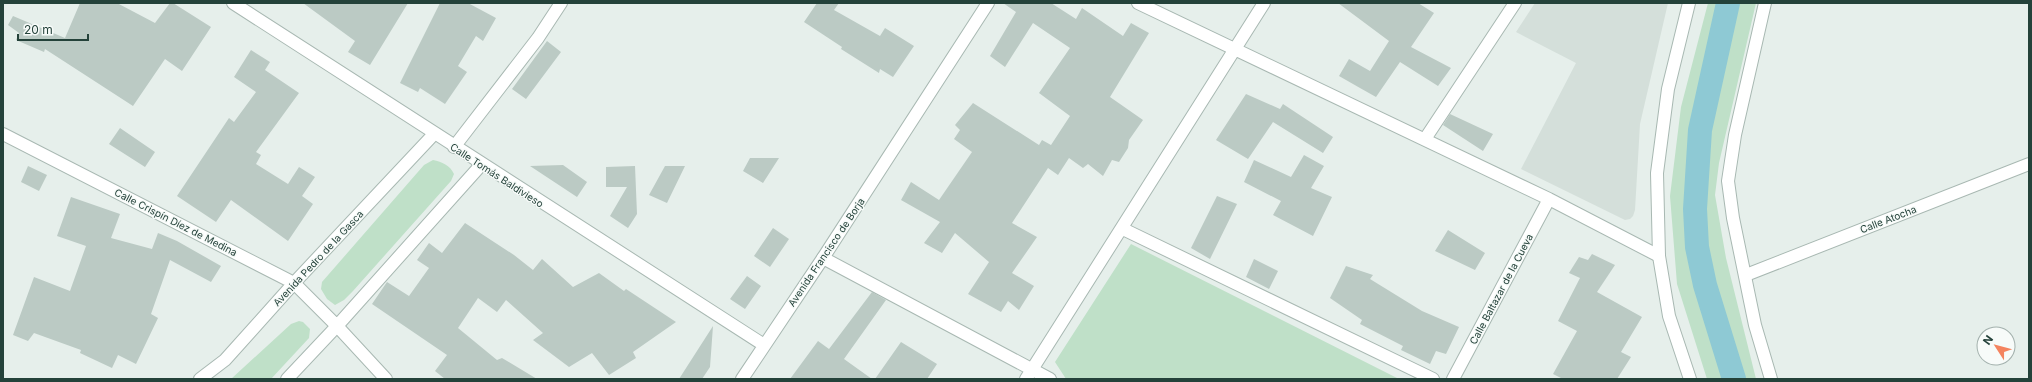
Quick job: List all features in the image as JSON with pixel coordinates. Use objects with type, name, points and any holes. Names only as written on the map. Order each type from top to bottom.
[{"type":"street","name":"Calle Tomás Baldivieso","points":[[232,3],[764,345]]},
{"type":"street","points":[[454,147],[538,38],[561,3]]},
{"type":"street","name":"Avenida Francisco de Borja","points":[[742,379],[823,258],[988,3]]},
{"type":"street","points":[[1138,3],[1425,139],[1548,199],[1659,256]]},
{"type":"street","points":[[1029,374],[1123,228],[1264,3]]},
{"type":"street","points":[[1425,139],[1515,3]]},
{"type":"street","points":[[1689,3],[1668,88],[1658,173],[1659,256],[1669,316],[1690,379]]},
{"type":"street","points":[[1765,3],[1735,134],[1728,181],[1733,218],[1746,275],[1755,325],[1771,379]]},
{"type":"street","name":"Calle Crispín Díez de Medina","points":[[3,134],[294,283],[337,326],[386,379]]},
{"type":"street","name":"Avenida Pedro de la Gasca","points":[[200,379],[225,360],[294,283],[434,134]]},
{"type":"street","points":[[287,379],[337,326],[481,164]]},
{"type":"street","name":"Calle Atocha","points":[[1746,275],[2029,164]]},
{"type":"street","name":"Calle Baltazar de la Cueva","points":[[1453,379],[1548,199]]},
{"type":"street","points":[[1123,228],[1433,379]]},
{"type":"street","points":[[823,258],[1029,374],[1050,379]]},
{"type":"shaded area","points":[[1535,3],[1668,3],[1640,124],[1635,210],[1630,219],[1625,220],[1521,169],[1576,63],[1516,32]]},
{"type":"green space","points":[[1708,3],[1756,3],[1719,163],[1715,195],[1726,258],[1756,379],[1707,379],[1677,284],[1670,196],[1681,107]]},
{"type":"green space","points":[[433,160],[443,163],[450,168],[454,174],[451,181],[353,291],[344,300],[335,305],[327,299],[321,289],[322,282],[424,165]]},
{"type":"green space","points":[[1131,244],[1399,379],[1066,379],[1055,362]]},
{"type":"green space","points":[[299,321],[303,322],[310,329],[309,338],[271,379],[231,379],[291,324]]},
{"type":"building","points":[[80,3],[117,3],[155,23],[170,3],[173,3],[211,27],[182,71],[165,59],[133,106],[45,49],[44,52],[16,40],[19,33],[8,25],[13,16],[65,38]]},
{"type":"building","points":[[303,3],[408,3],[370,65],[348,52],[355,41]]},
{"type":"building","points":[[440,3],[468,3],[496,18],[483,41],[476,36],[458,66],[467,72],[445,104],[420,88],[418,92],[400,83]]},
{"type":"building","points":[[817,3],[839,3],[834,10],[880,36],[885,28],[914,46],[893,77],[880,69],[879,73],[841,49],[842,47],[804,22]]},
{"type":"building","points":[[1003,3],[1051,3],[1076,19],[1082,8],[1123,36],[1131,23],[1149,33],[1110,97],[1143,120],[1129,140],[1128,148],[1119,162],[1112,160],[1103,176],[1088,164],[1083,168],[1069,158],[1058,175],[1048,168],[1012,223],[1037,237],[1012,273],[1034,286],[1019,310],[1008,301],[1001,312],[968,294],[989,262],[955,233],[942,253],[924,243],[940,222],[901,200],[911,182],[939,200],[972,152],[954,139],[960,130],[955,125],[973,103],[1039,145],[1042,140],[1051,145],[1070,116],[1039,93],[1070,48],[1033,23],[1005,67],[990,56],[1016,12]]},
{"type":"building","points":[[1338,3],[1418,3],[1434,13],[1411,47],[1451,68],[1438,86],[1400,62],[1376,97],[1339,76],[1349,59],[1370,71],[1389,41]]},
{"type":"building","points":[[547,41],[561,52],[526,99],[512,89]]},
{"type":"building","points":[[251,50],[270,62],[265,70],[299,93],[256,152],[261,155],[256,164],[288,184],[299,167],[315,177],[302,196],[313,204],[288,241],[231,200],[216,222],[177,196],[229,118],[234,122],[256,92],[234,77]]},
{"type":"building","points":[[1246,94],[1280,109],[1283,104],[1333,137],[1323,153],[1273,122],[1248,159],[1216,140]]},
{"type":"building","points":[[1450,114],[1493,134],[1483,151],[1443,125]]},
{"type":"building","points":[[120,128],[155,152],[145,167],[109,144]]},
{"type":"building","points":[[1304,155],[1324,166],[1311,188],[1332,197],[1313,236],[1273,215],[1281,201],[1244,182],[1254,160],[1291,177]]},
{"type":"building","points":[[750,158],[779,158],[763,183],[743,171]]},
{"type":"building","points":[[563,165],[587,182],[577,197],[530,166]]},
{"type":"building","points":[[28,166],[47,175],[39,191],[21,182]]},
{"type":"building","points":[[635,166],[637,214],[628,228],[610,216],[627,187],[606,187],[606,167]]},
{"type":"building","points":[[665,166],[685,166],[667,203],[649,195]]},
{"type":"building","points":[[1217,196],[1237,204],[1210,259],[1191,248]]},
{"type":"building","points":[[71,197],[120,214],[111,238],[152,249],[158,233],[177,241],[221,266],[211,282],[170,260],[151,314],[158,318],[136,364],[118,355],[112,368],[80,353],[81,350],[34,333],[28,341],[13,335],[34,277],[70,291],[86,246],[57,236]]},
{"type":"building","points":[[465,223],[514,255],[533,270],[542,259],[573,287],[599,273],[624,291],[626,289],[676,322],[633,352],[636,358],[609,375],[592,353],[569,367],[533,340],[543,333],[506,300],[497,312],[478,298],[458,328],[497,360],[502,358],[537,379],[445,379],[435,371],[447,355],[372,304],[387,282],[409,296],[429,268],[417,260],[429,243],[442,253]]},
{"type":"building","points":[[773,228],[789,239],[770,267],[754,256]]},
{"type":"building","points":[[1448,230],[1485,253],[1475,270],[1435,251]]},
{"type":"building","points":[[1592,254],[1615,265],[1597,292],[1642,317],[1621,352],[1631,357],[1617,379],[1563,379],[1553,374],[1577,331],[1558,321],[1580,278],[1569,273],[1579,257],[1588,260]]},
{"type":"building","points":[[1254,259],[1278,271],[1269,289],[1246,277]]},
{"type":"building","points":[[1346,266],[1373,275],[1370,279],[1422,311],[1459,327],[1446,354],[1436,351],[1430,364],[1401,350],[1403,346],[1360,324],[1362,320],[1330,298]]},
{"type":"building","points":[[747,276],[761,286],[745,309],[730,299]]},
{"type":"building","points":[[872,292],[886,300],[844,359],[872,379],[790,379],[818,341],[829,349]]},
{"type":"building","points":[[713,326],[710,367],[702,379],[679,379]]},
{"type":"building","points":[[901,342],[937,364],[927,379],[875,379]]},
{"type":"waterway","points":[[1728,3],[1700,130],[1695,209],[1697,247],[1705,285],[1734,379]]}]
